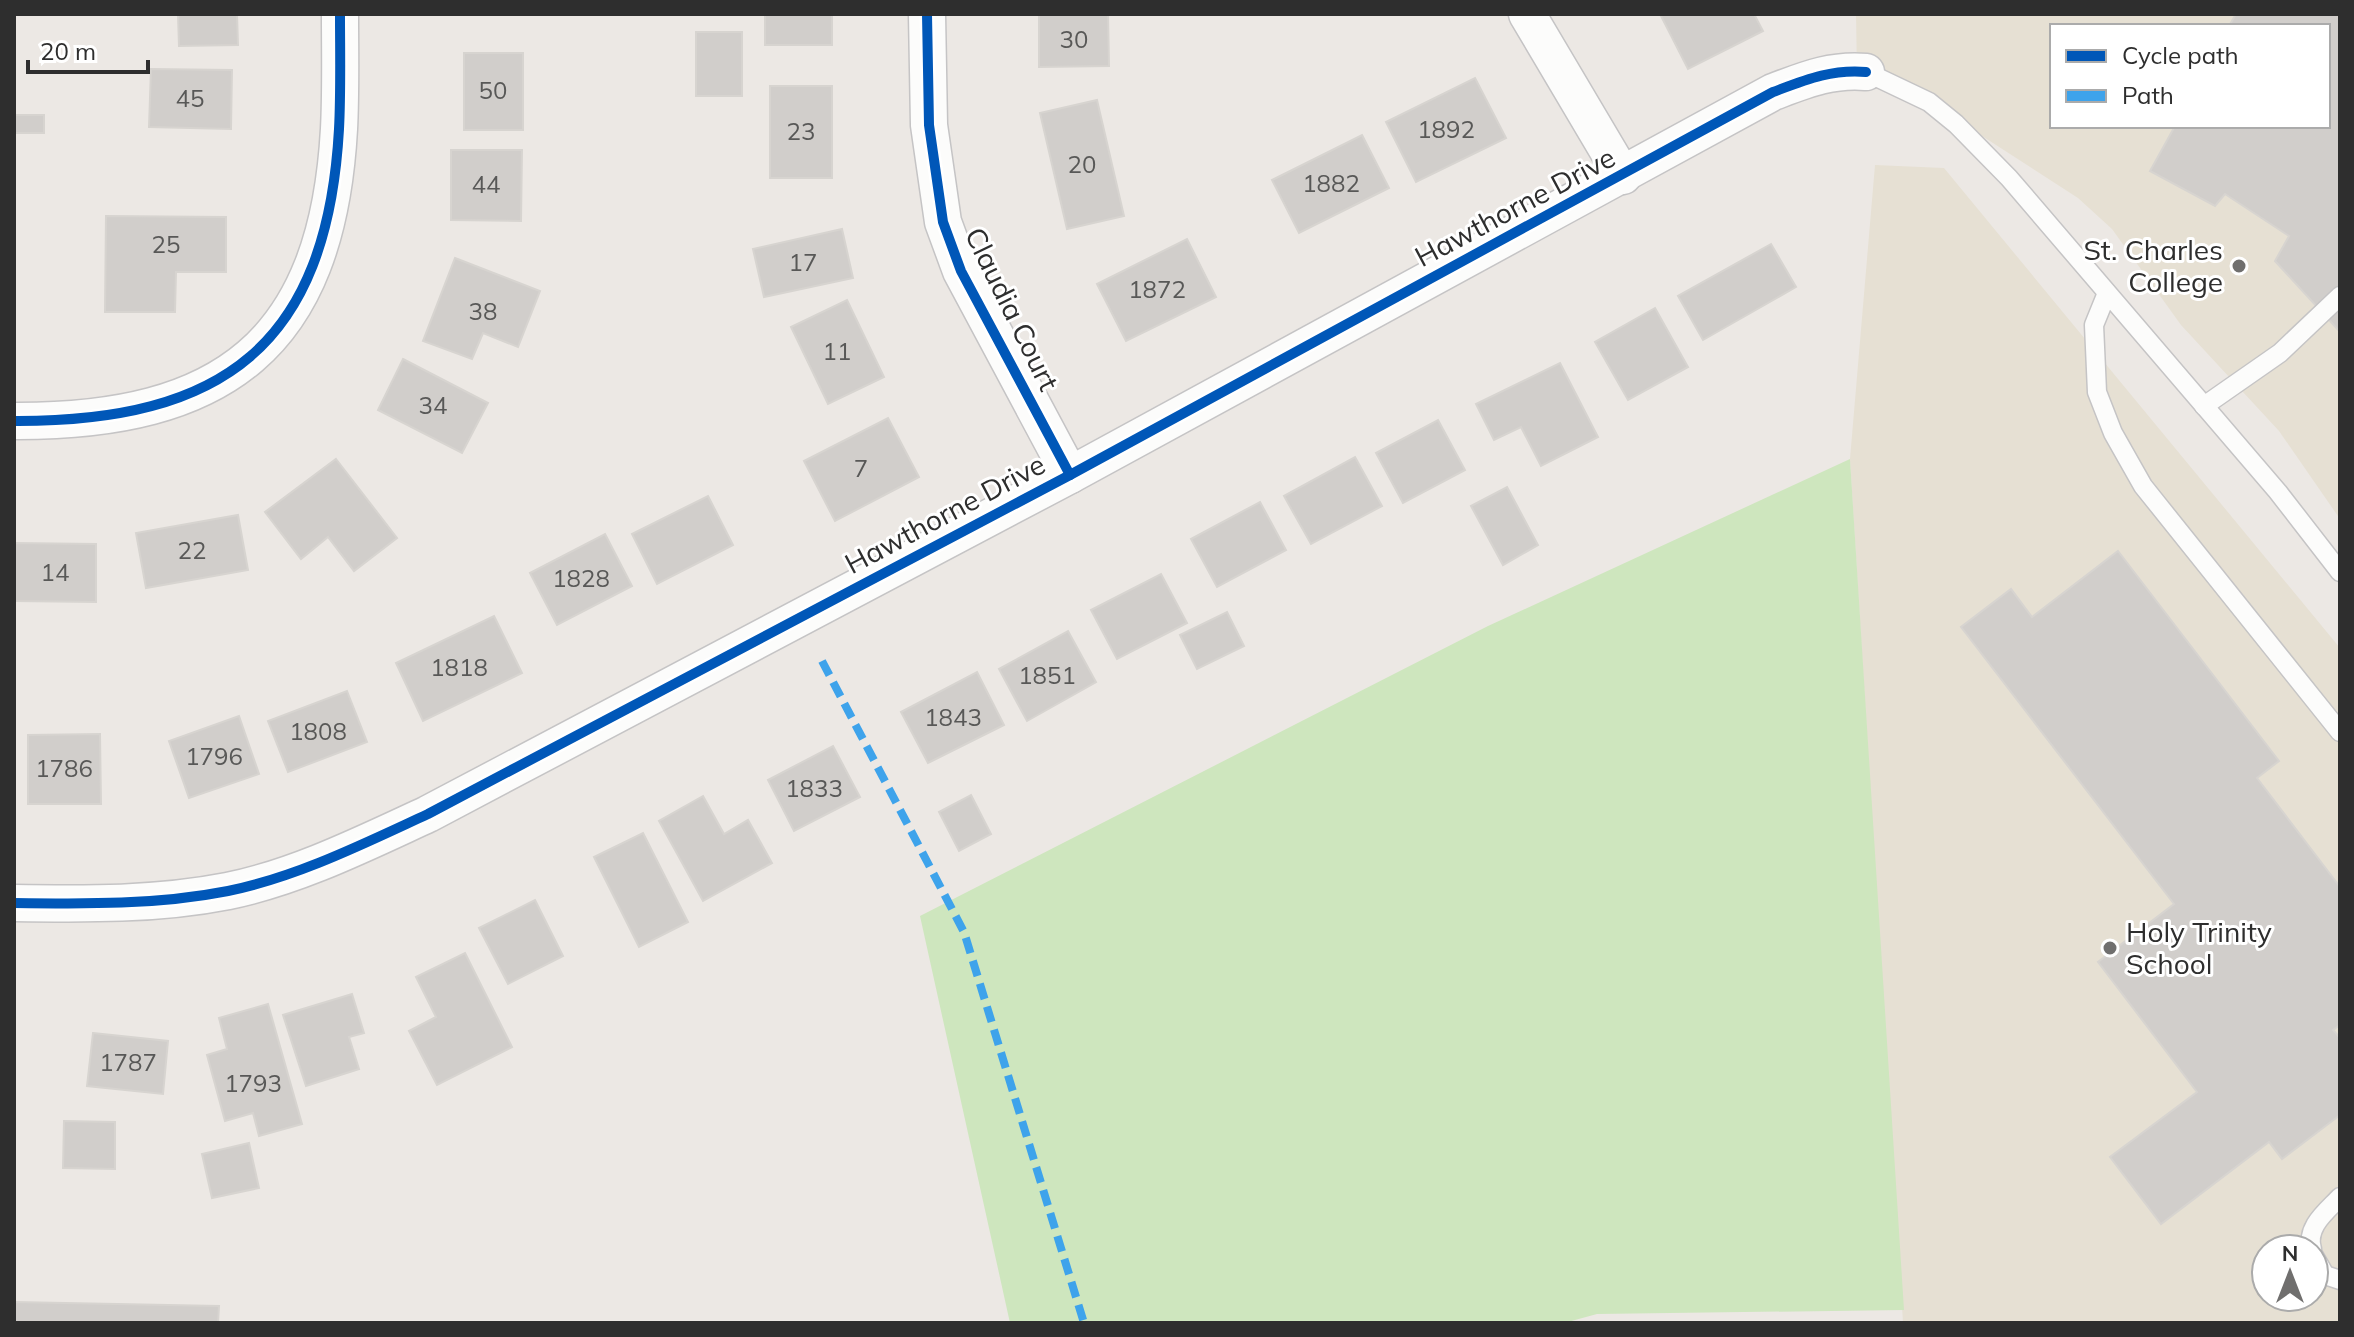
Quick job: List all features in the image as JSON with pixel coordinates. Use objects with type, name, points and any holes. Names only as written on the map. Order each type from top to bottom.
[{"type":"street","points":[[14,421],[72,421],[144,410],[199,392],[240,368],[271,341],[297,303],[317,251],[331,192],[339,131],[340,14]]},
{"type":"street","name":"Claudia Court","points":[[927,14],[929,125],[943,222],[961,271],[1070,475]]},
{"type":"street","points":[[1527,14],[1623,176]]},
{"type":"street","name":"Hawthorne Drive","points":[[14,903],[132,903],[230,891],[358,847],[428,814],[1070,475],[1773,92],[1819,74],[1842,70],[1866,72]]},
{"type":"lane","points":[[1866,72],[1929,102],[1956,124],[2009,178],[2204,406],[2340,572]]},
{"type":"lane","points":[[2107,293],[2094,325],[2096,378],[2097,392],[2113,433],[2143,486],[2340,732]]},
{"type":"lane","points":[[2204,406],[2280,353],[2340,296]]},
{"type":"lane","points":[[2312,1233],[2315,1222],[2340,1197]]},
{"type":"shaded area","name":"St. Charles College","points":[[1856,14],[2340,14],[2340,519],[2279,431],[2181,325],[2112,229],[2078,198],[1886,74],[1857,74]]},
{"type":"shaded area","name":"Holy Trinity School","points":[[1875,165],[1944,168],[2340,648],[2340,1323],[1903,1323],[1850,459]]},
{"type":"green space","points":[[1850,459],[1904,1310],[1597,1314],[1564,1323],[1010,1323],[920,916],[1488,626]]},
{"type":"building","points":[[178,14],[237,14],[238,45],[179,46]]},
{"type":"building","points":[[765,14],[832,14],[832,45],[765,45]]},
{"type":"building","points":[[1039,14],[1108,14],[1109,66],[1039,67]]},
{"type":"building","points":[[1660,14],[1754,14],[1763,31],[1688,69]]},
{"type":"building","points":[[2236,14],[2340,14],[2340,332],[2275,261],[2289,236],[2225,194],[2215,206],[2150,171],[2174,128],[2330,128],[2330,24],[2230,24]]},
{"type":"building","points":[[696,32],[742,32],[742,96],[696,96]]},
{"type":"building","points":[[464,53],[523,53],[523,130],[464,130]]},
{"type":"building","points":[[151,69],[232,70],[231,129],[149,127]]},
{"type":"building","points":[[1475,78],[1506,138],[1416,182],[1386,122]]},
{"type":"building","points":[[770,86],[832,86],[832,178],[770,178]]},
{"type":"building","points":[[1097,100],[1124,216],[1067,229],[1040,113]]},
{"type":"building","points":[[14,115],[44,115],[44,133],[14,133]]},
{"type":"building","points":[[1362,135],[1389,188],[1299,233],[1272,180]]},
{"type":"building","points":[[451,150],[522,150],[521,221],[451,220]]},
{"type":"building","points":[[106,216],[226,217],[226,272],[176,272],[175,312],[105,312]]},
{"type":"building","points":[[842,229],[853,278],[764,297],[753,249]]},
{"type":"building","points":[[1187,239],[1216,297],[1126,341],[1097,284]]},
{"type":"building","points":[[1771,244],[1796,287],[1703,340],[1678,296]]},
{"type":"building","points":[[455,258],[540,291],[518,347],[483,333],[472,359],[423,341]]},
{"type":"building","points":[[847,300],[884,377],[828,404],[791,327]]},
{"type":"building","points":[[1655,308],[1688,367],[1628,400],[1595,342]]},
{"type":"building","points":[[403,359],[488,403],[462,453],[378,410]]},
{"type":"building","points":[[1560,363],[1598,437],[1541,466],[1521,427],[1494,440],[1476,404]]},
{"type":"building","points":[[888,418],[919,477],[835,521],[804,461]]},
{"type":"building","points":[[1438,420],[1465,470],[1403,503],[1376,453]]},
{"type":"building","points":[[1355,457],[1382,506],[1311,544],[1284,496]]},
{"type":"building","points":[[336,459],[397,538],[354,571],[328,537],[301,559],[265,512]]},
{"type":"building","points":[[1507,487],[1538,545],[1503,565],[1471,506]]},
{"type":"building","points":[[708,496],[733,545],[657,584],[632,534]]},
{"type":"building","points":[[1260,502],[1286,550],[1217,587],[1191,539]]},
{"type":"building","points":[[238,515],[248,570],[146,588],[136,533]]},
{"type":"building","points":[[605,534],[632,586],[557,625],[530,573]]},
{"type":"building","points":[[14,543],[96,544],[96,602],[14,601]]},
{"type":"building","points":[[2118,551],[2279,761],[2257,778],[2340,887],[2340,1025],[2333,1030],[2340,1038],[2340,1115],[2282,1159],[2269,1142],[2161,1224],[2110,1157],[2197,1092],[2098,962],[2174,904],[1961,627],[2011,589],[2032,617]]},
{"type":"building","points":[[1161,574],[1187,623],[1117,659],[1091,610]]},
{"type":"building","points":[[1227,612],[1244,646],[1197,669],[1180,635]]},
{"type":"building","points":[[494,616],[522,673],[423,721],[396,663]]},
{"type":"building","points":[[1068,631],[1096,682],[1027,721],[999,669]]},
{"type":"building","points":[[977,672],[1004,725],[928,763],[901,712]]},
{"type":"building","points":[[347,691],[367,742],[288,772],[268,721]]},
{"type":"building","points":[[239,716],[259,774],[189,798],[169,741]]},
{"type":"building","points":[[100,734],[101,804],[28,804],[28,735]]},
{"type":"building","points":[[833,746],[860,797],[794,831],[768,780]]},
{"type":"building","points":[[971,795],[991,834],[959,851],[939,812]]},
{"type":"building","points":[[703,796],[724,834],[748,820],[772,863],[703,901],[659,821]]},
{"type":"building","points":[[643,833],[688,922],[639,947],[594,857]]},
{"type":"building","points":[[535,900],[563,956],[508,984],[479,928]]},
{"type":"building","points":[[465,953],[512,1047],[437,1085],[409,1031],[436,1017],[416,977]]},
{"type":"building","points":[[352,994],[364,1033],[349,1037],[359,1069],[306,1086],[283,1015]]},
{"type":"building","points":[[268,1004],[302,1124],[259,1136],[253,1113],[225,1121],[207,1055],[227,1049],[219,1018]]},
{"type":"building","points":[[93,1033],[168,1041],[163,1094],[87,1086]]},
{"type":"building","points":[[64,1121],[115,1122],[115,1169],[63,1168]]},
{"type":"building","points":[[249,1143],[259,1188],[212,1198],[202,1154]]},
{"type":"building","points":[[14,1302],[219,1306],[218,1323],[14,1323]]},
{"type":"marked path","points":[[822,661],[964,932],[1084,1323]]},
{"type":"cycle path","points":[[14,421],[87,418],[151,406],[206,386],[250,356],[286,317],[313,266],[330,204],[339,129],[340,14]]},
{"type":"cycle path","points":[[927,14],[929,125],[943,222],[961,271],[1070,475]]},
{"type":"cycle path","points":[[14,903],[121,903],[201,896],[280,877],[355,847],[428,814],[1070,475],[1773,92],[1830,74],[1866,72]]},
{"type":"place","name":"St. Charles College","points":[[2239,266]]},
{"type":"place","name":"Holy Trinity School","points":[[2110,948]]}]
